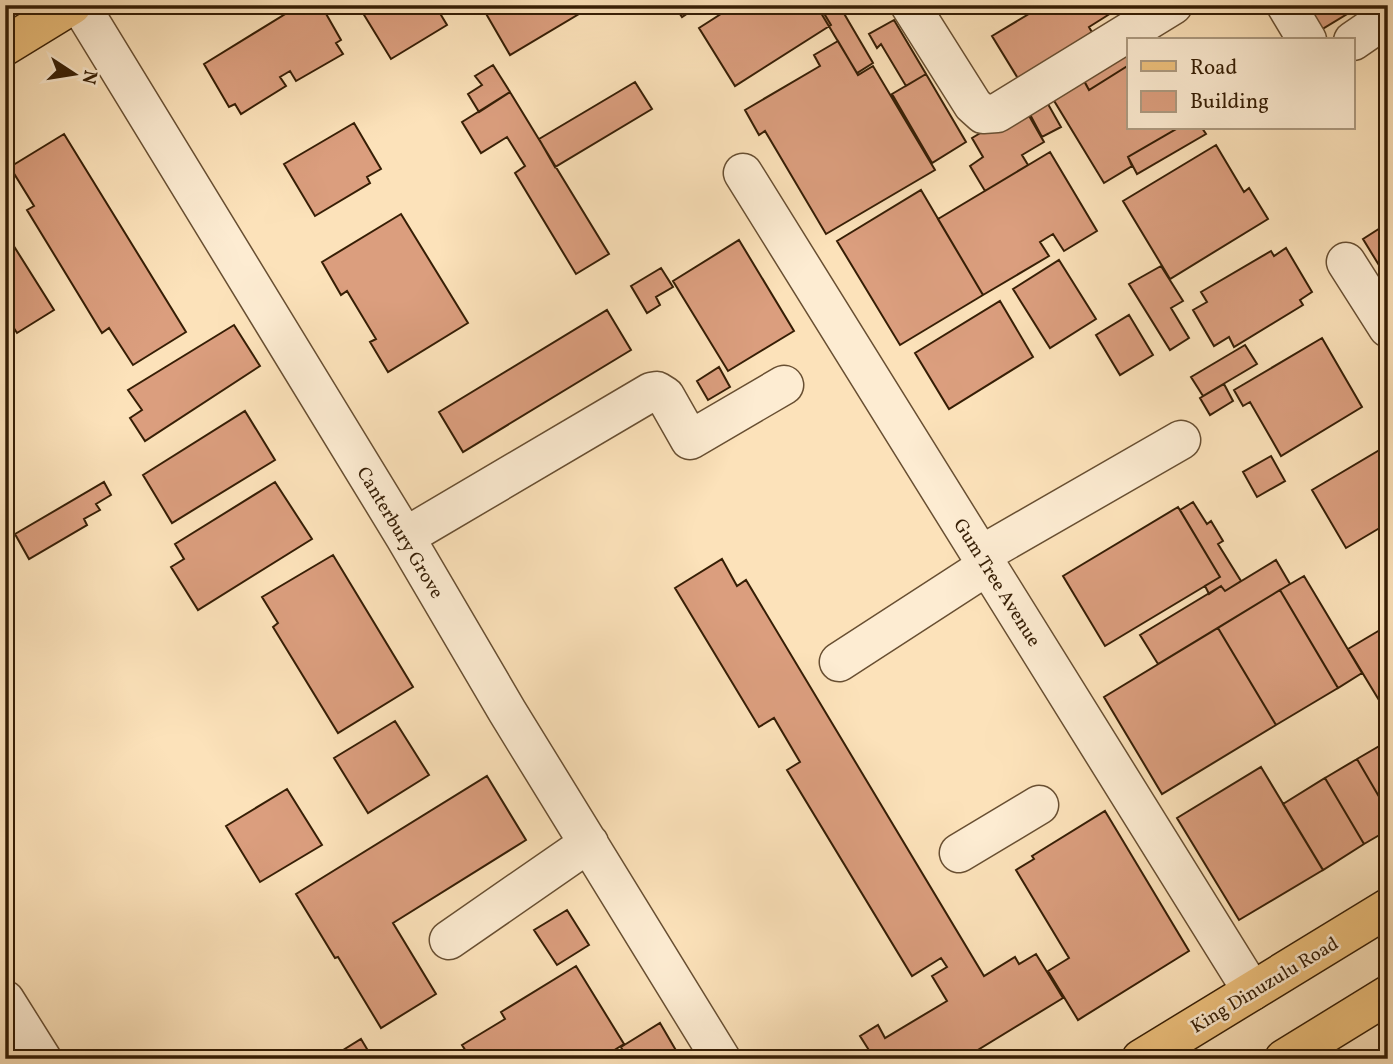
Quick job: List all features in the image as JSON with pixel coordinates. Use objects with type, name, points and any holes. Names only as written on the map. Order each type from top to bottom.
[{"type":"main road","points":[[6,43],[72,5]]},
{"type":"main road","name":"King Dinuzulu Road","points":[[1141,1059],[1388,908]]},
{"type":"main road","points":[[1283,1059],[1388,995]]},
{"type":"street","name":"Canterbury Grove","points":[[80,5],[721,1059]]},
{"type":"street","points":[[910,5],[973,105],[982,114],[997,113],[1127,41]]},
{"type":"street","points":[[1286,5],[1306,38]]},
{"type":"street","points":[[1132,38],[1179,12]]},
{"type":"street","points":[[1354,40],[1388,18]]},
{"type":"street","name":"Gum Tree Avenue","points":[[743,173],[1252,991]]},
{"type":"street","points":[[1346,262],[1388,328]]},
{"type":"street","points":[[405,537],[651,392],[657,391],[665,396],[690,440],[784,385]]},
{"type":"street","points":[[839,662],[921,610],[984,560],[1181,440]]},
{"type":"street","points":[[959,853],[1039,805]]},
{"type":"street","points":[[449,940],[589,843]]},
{"type":"street","points":[[5,1000],[42,1059]]},
{"type":"building","points":[[300,5],[321,5],[341,40],[336,43],[343,54],[296,81],[290,71],[280,77],[286,86],[241,114],[235,104],[229,107],[204,64]]},
{"type":"building","points":[[358,5],[435,5],[447,25],[391,59]]},
{"type":"building","points":[[481,5],[594,5],[510,55]]},
{"type":"building","points":[[674,5],[700,5],[682,17]]},
{"type":"building","points":[[735,5],[819,5],[831,25],[735,86],[699,28]]},
{"type":"building","points":[[822,5],[839,5],[873,63],[857,73],[818,8]]},
{"type":"building","points":[[1044,5],[1113,5],[1116,10],[1089,27],[1097,41],[1022,85],[992,36]]},
{"type":"building","points":[[1304,5],[1362,5],[1319,31]]},
{"type":"building","points":[[894,20],[926,74],[906,86],[881,44],[877,48],[869,34]]},
{"type":"building","points":[[838,41],[858,75],[873,66],[935,170],[826,234],[765,131],[759,135],[745,110],[820,66],[814,55]]},
{"type":"building","points":[[1127,44],[1127,66],[1089,90],[1080,73]]},
{"type":"building","points":[[493,65],[510,92],[479,112],[468,94],[482,85],[475,76]]},
{"type":"building","points":[[1127,66],[1127,130],[1175,130],[1128,157],[1132,166],[1104,183],[1053,99],[1084,81],[1089,90]]},
{"type":"building","points":[[926,74],[966,142],[932,163],[892,94]]},
{"type":"building","points":[[635,82],[652,109],[555,167],[539,139]]},
{"type":"building","points":[[510,92],[609,254],[576,274],[515,173],[525,166],[507,137],[481,153],[462,122]]},
{"type":"building","points":[[1044,97],[1061,127],[1042,137],[1026,107]]},
{"type":"building","points":[[1024,107],[1044,142],[1022,155],[1028,165],[985,191],[970,166],[983,157],[972,138]]},
{"type":"building","points":[[354,123],[381,169],[367,177],[370,183],[315,216],[284,164]]},
{"type":"building","points":[[1175,130],[1203,130],[1206,134],[1137,174],[1128,157]]},
{"type":"building","points":[[64,134],[186,332],[133,365],[109,328],[102,333],[27,210],[34,206],[10,167]]},
{"type":"building","points":[[1216,145],[1244,192],[1249,188],[1268,219],[1170,279],[1123,201]]},
{"type":"building","points":[[1050,152],[1097,231],[1064,251],[1053,234],[1040,242],[1049,256],[983,295],[938,219]]},
{"type":"building","points":[[921,190],[983,295],[900,345],[837,241]]},
{"type":"building","points":[[401,214],[468,323],[388,372],[370,342],[376,339],[347,291],[341,295],[322,262]]},
{"type":"building","points":[[1388,223],[1388,280],[1363,239]]},
{"type":"building","points":[[5,232],[54,310],[17,333],[5,314]]},
{"type":"building","points":[[739,240],[794,331],[728,371],[673,281]]},
{"type":"building","points":[[1286,248],[1312,292],[1300,300],[1303,305],[1234,347],[1229,337],[1214,346],[1193,310],[1207,302],[1201,292],[1271,251],[1274,256]]},
{"type":"building","points":[[1059,260],[1096,319],[1050,348],[1013,289]]},
{"type":"building","points":[[1161,266],[1183,301],[1171,308],[1189,338],[1170,350],[1129,284]]},
{"type":"building","points":[[661,268],[673,287],[656,297],[660,305],[647,313],[631,286]]},
{"type":"building","points":[[1000,301],[1033,357],[949,409],[915,353]]},
{"type":"building","points":[[607,310],[631,350],[463,452],[439,412]]},
{"type":"building","points":[[1129,315],[1153,355],[1120,375],[1096,335]]},
{"type":"building","points":[[234,325],[260,366],[145,441],[130,418],[142,410],[128,390]]},
{"type":"building","points":[[1322,338],[1362,407],[1281,456],[1250,402],[1243,406],[1234,390]]},
{"type":"building","points":[[1245,345],[1257,364],[1203,396],[1191,377]]},
{"type":"building","points":[[719,367],[730,387],[708,400],[697,381]]},
{"type":"building","points":[[1224,384],[1233,401],[1210,415],[1200,398]]},
{"type":"building","points":[[245,411],[275,460],[172,523],[143,475]]},
{"type":"building","points":[[1388,445],[1388,523],[1346,548],[1312,490]]},
{"type":"building","points":[[1271,456],[1285,481],[1257,497],[1243,472]]},
{"type":"building","points":[[104,482],[111,495],[96,504],[100,510],[84,519],[87,525],[29,559],[15,534]]},
{"type":"building","points":[[275,482],[312,539],[198,610],[171,567],[184,559],[175,544]]},
{"type":"building","points":[[1193,502],[1207,524],[1211,521],[1223,541],[1218,544],[1241,581],[1225,591],[1221,586],[1209,594],[1205,586],[1220,577],[1180,510]]},
{"type":"building","points":[[1178,507],[1220,577],[1105,646],[1063,576]]},
{"type":"building","points":[[333,555],[413,687],[338,733],[273,627],[278,623],[262,597]]},
{"type":"building","points":[[722,559],[737,586],[746,580],[984,976],[1015,957],[1019,964],[1036,954],[1063,998],[963,1059],[867,1059],[872,1055],[860,1036],[878,1025],[885,1038],[947,1001],[932,976],[947,967],[941,958],[912,976],[787,770],[800,762],[774,718],[759,727],[675,588]]},
{"type":"building","points":[[1276,560],[1290,584],[1158,664],[1140,635],[1221,586],[1225,591]]},
{"type":"building","points":[[1304,576],[1362,673],[1338,688],[1280,590]]},
{"type":"building","points":[[1280,590],[1338,688],[1276,725],[1218,628]]},
{"type":"building","points":[[1385,627],[1388,632],[1388,715],[1348,649]]},
{"type":"building","points":[[1218,628],[1276,725],[1162,794],[1104,697]]},
{"type":"building","points":[[395,721],[429,775],[368,813],[334,758]]},
{"type":"building","points":[[1388,741],[1388,812],[1357,759]]},
{"type":"building","points":[[1357,759],[1388,812],[1388,830],[1364,844],[1325,778]]},
{"type":"building","points":[[1261,767],[1323,870],[1239,920],[1177,818]]},
{"type":"building","points":[[487,776],[526,840],[393,923],[436,994],[381,1028],[296,894]]},
{"type":"building","points":[[1325,778],[1364,844],[1323,870],[1283,804]]},
{"type":"building","points":[[287,789],[322,845],[260,882],[226,826]]},
{"type":"building","points":[[1105,811],[1189,951],[1078,1020],[1048,971],[1069,958],[1016,870],[1034,859],[1032,856]]},
{"type":"building","points":[[567,910],[589,945],[557,965],[534,930]]},
{"type":"building","points":[[576,966],[624,1044],[600,1059],[471,1059],[462,1045],[505,1019],[501,1012]]},
{"type":"building","points":[[660,1023],[681,1059],[627,1059],[621,1047]]},
{"type":"building","points":[[361,1039],[373,1059],[337,1059],[335,1055]]}]
